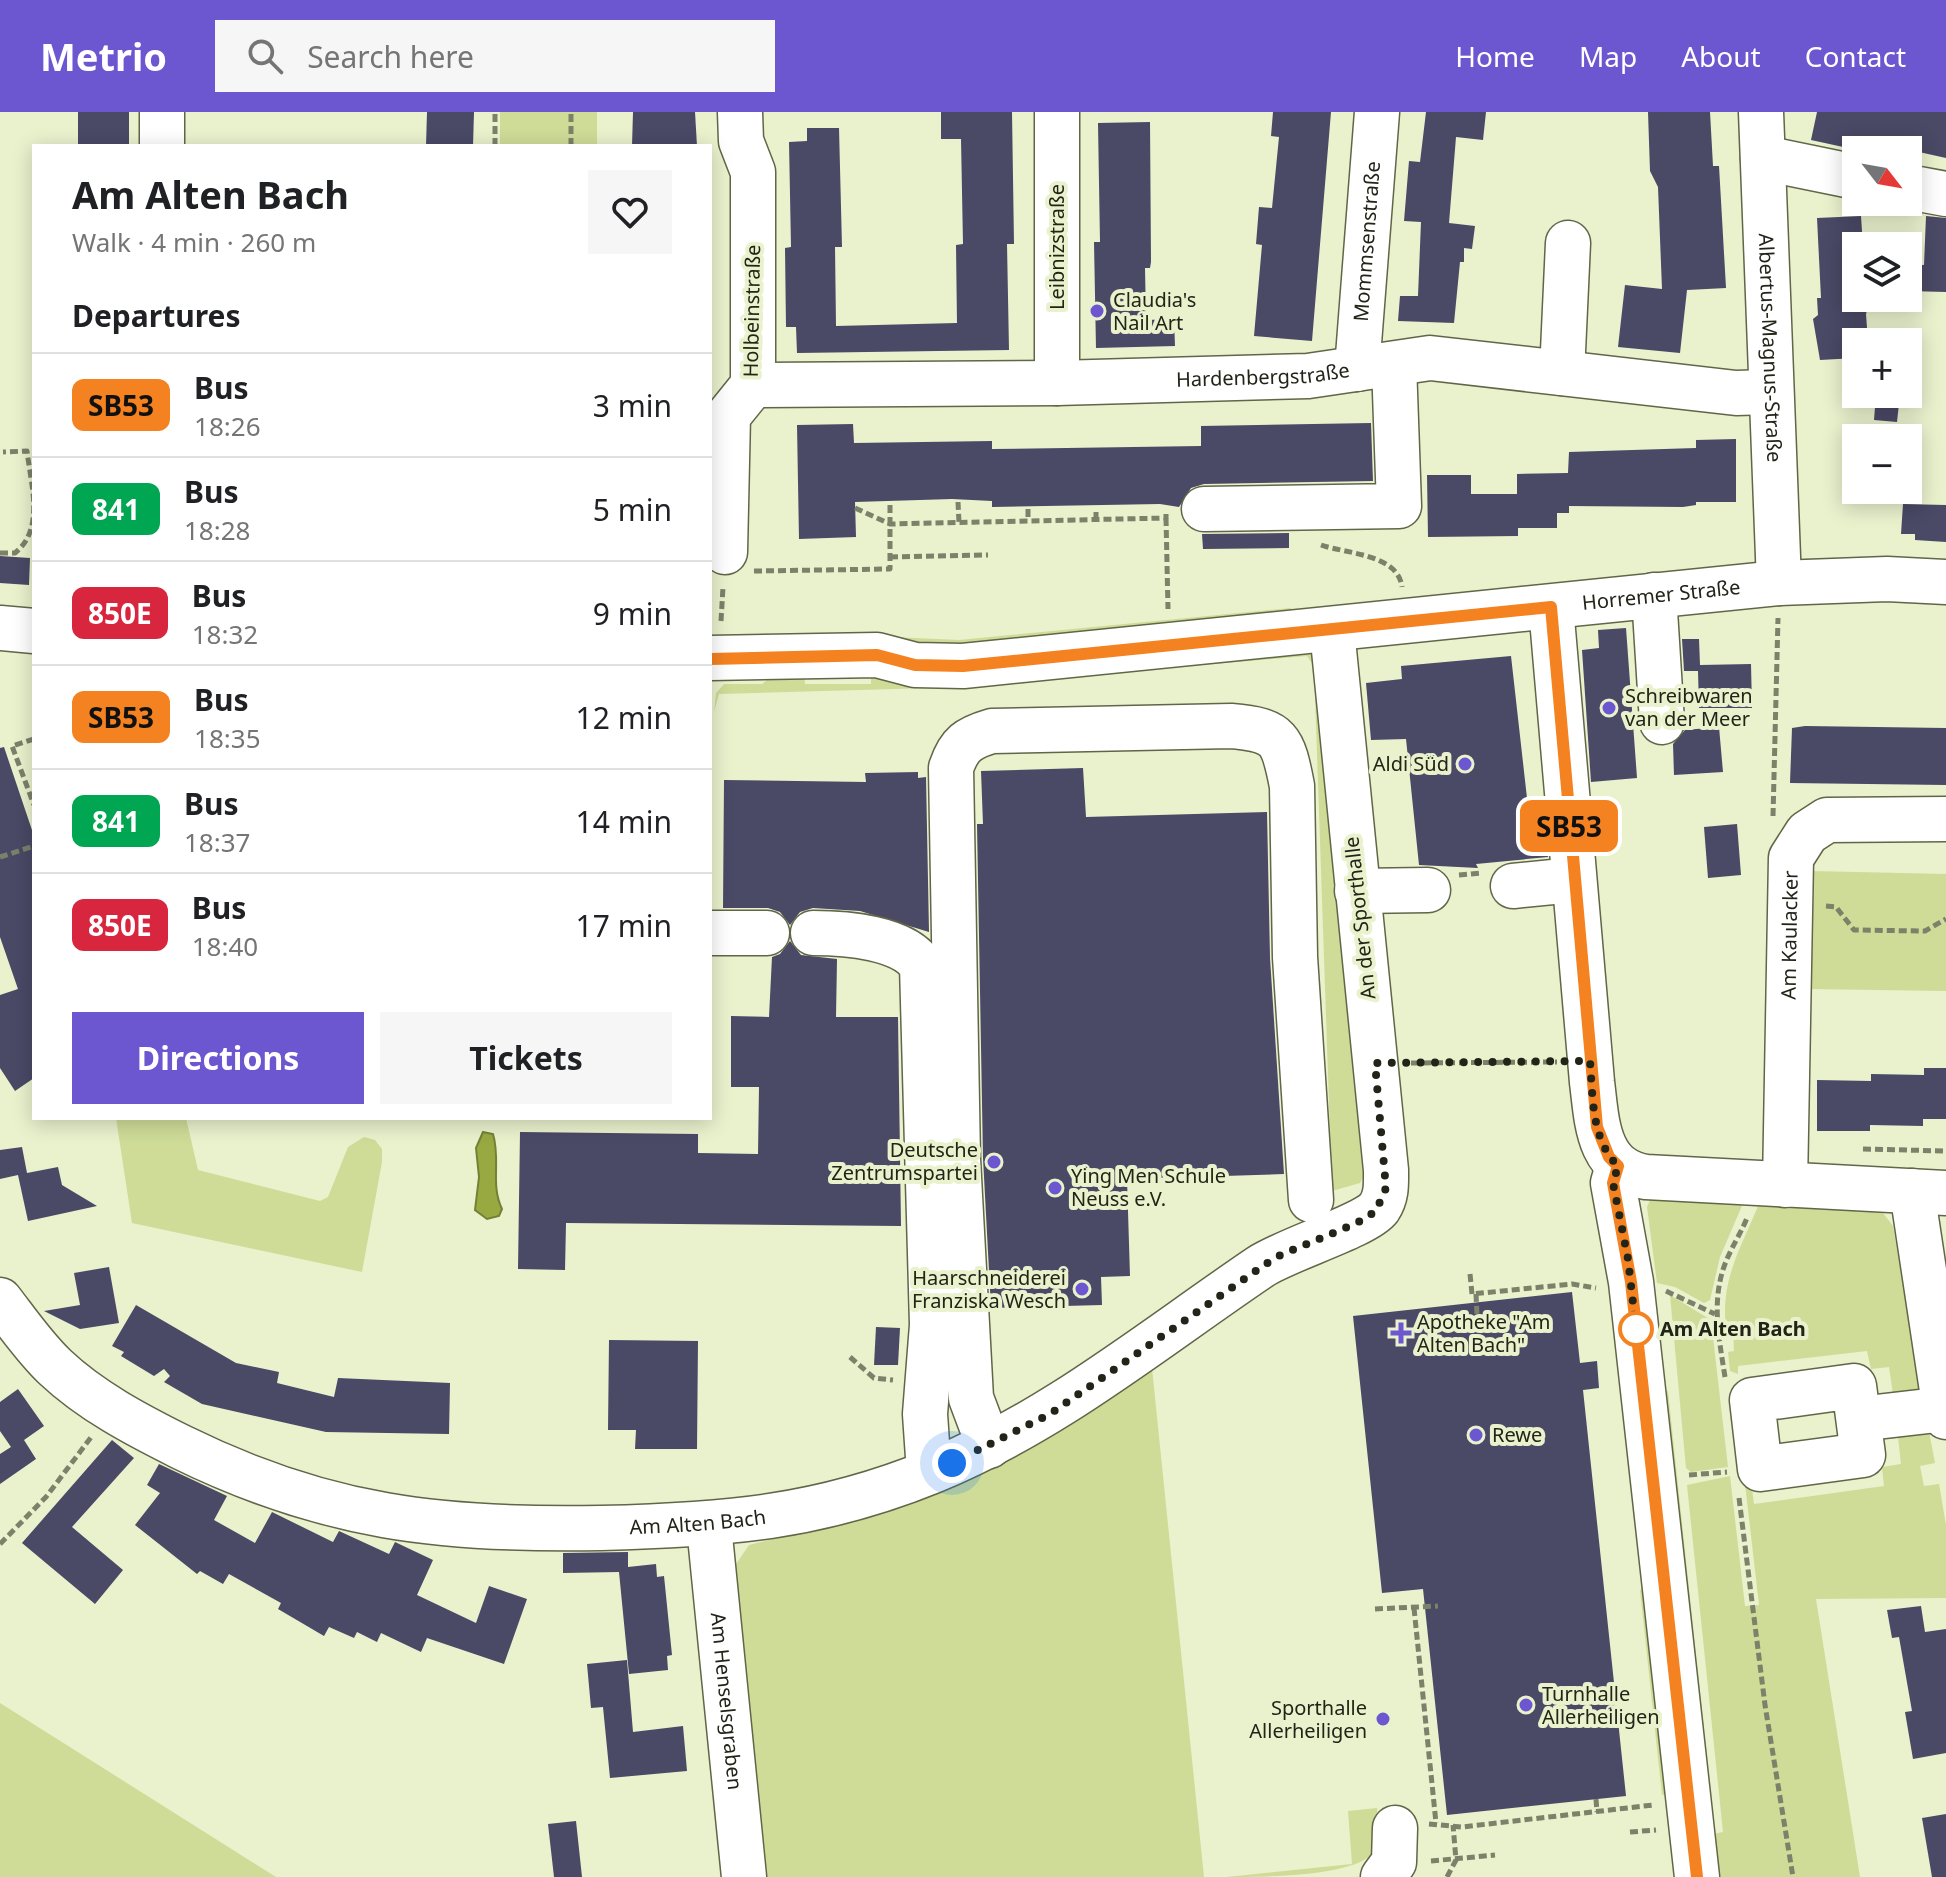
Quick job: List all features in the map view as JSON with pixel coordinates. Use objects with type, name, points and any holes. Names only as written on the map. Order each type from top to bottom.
[{"type":"street","points":[[162,112],[162,144]]},
{"type":"street","name":"Holbeinstraße","points":[[724,562],[728,416],[753,385],[753,172],[741,141],[740,112]]},
{"type":"street","name":"Leibnizstraße","points":[[1057,112],[1057,383]]},
{"type":"street","name":"Mommsenstraße","points":[[1179,511],[1399,506],[1376,366],[1377,112]]},
{"type":"street","name":"Albertus-Magnus-Straße","points":[[1761,112],[1769,392],[1779,583]]},
{"type":"street","points":[[1763,158],[1842,174]]},
{"type":"street","points":[[1922,190],[1946,194]]},
{"type":"street","points":[[1562,373],[1568,243]]},
{"type":"street","name":"Hardenbergstraße","points":[[753,385],[1057,383],[1308,376],[1430,358],[1736,393],[1769,392]]},
{"type":"street","name":"Horremer Straße","points":[[716,644],[877,655],[915,665],[963,666],[1779,583],[1887,579],[1946,582]]},
{"type":"street","points":[[1654,595],[1662,722]]},
{"type":"street","points":[[1551,607],[1573,880],[1581,1075],[1609,1157],[1633,1175],[1646,1177],[1929,1192],[1945,1413],[1859,1419]]},
{"type":"street","points":[[0,628],[32,631]]},
{"type":"street","name":"An der Sporthalle","points":[[1332,630],[1357,891],[1385,1079],[1386,1188],[1381,1205]]},
{"type":"street","points":[[989,1446],[971,1398],[958,1159],[951,768],[958,746],[992,731],[1231,726],[1264,728],[1276,738],[1288,763],[1292,786],[1295,957],[1311,1200]]},
{"type":"street","name":"Am Kaulacker","points":[[1769,1183],[1782,874],[1800,842],[1827,820],[1946,819]]},
{"type":"street","points":[[1513,886],[1573,880]]},
{"type":"street","points":[[1357,891],[1428,890]]},
{"type":"street","points":[[712,933],[767,933]]},
{"type":"street","points":[[813,933],[833,933],[902,947],[916,956],[922,966],[932,1325],[925,1414],[929,1472]]},
{"type":"street","points":[[1618,1166],[1613,1183],[1612,1289],[1697,1877]]},
{"type":"street","name":"Am Alten Bach","points":[[0,1300],[51,1363],[109,1408],[253,1481],[376,1516],[478,1526],[709,1526],[781,1517],[842,1503],[929,1472],[989,1446],[1085,1391],[1276,1257],[1357,1223],[1381,1205]]},
{"type":"street","name":"Am Henselsgraben","points":[[709,1526],[744,1877]]},
{"type":"path","points":[[495,112],[495,144]]},
{"type":"path","points":[[571,112],[571,144]]},
{"type":"path","points":[[3,452],[27,451],[32,517]]},
{"type":"path","points":[[958,502],[959,523]]},
{"type":"path","points":[[716,644],[724,562],[890,569],[890,503]]},
{"type":"path","points":[[855,508],[890,524],[1096,520],[1179,511],[1168,616]]},
{"type":"path","points":[[1096,508],[1096,520]]},
{"type":"path","points":[[1028,509],[1028,521]]},
{"type":"path","points":[[0,553],[15,553],[27,543],[32,532]]},
{"type":"path","points":[[1314,538],[1336,550],[1382,560],[1401,579],[1402,595]]},
{"type":"path","points":[[890,557],[988,555]]},
{"type":"path","points":[[1779,583],[1782,874]]},
{"type":"path","points":[[32,740],[12,746],[32,800]]},
{"type":"path","points":[[0,857],[32,847]]},
{"type":"path","points":[[1428,890],[1446,876],[1495,872],[1513,886]]},
{"type":"path","points":[[1836,907],[1854,930],[1925,931],[1946,919]]},
{"type":"path","points":[[1385,1079],[1581,1075]]},
{"type":"path","points":[[1725,1378],[1715,1314],[1724,1264],[1752,1206],[1769,1183]]},
{"type":"path","points":[[1470,1274],[1472,1294],[1572,1284],[1671,1291],[1715,1314]]},
{"type":"path","points":[[1476,1294],[1477,1315]]},
{"type":"path","points":[[850,1357],[874,1378],[888,1380]]},
{"type":"path","points":[[0,1544],[84,1450],[109,1408]]},
{"type":"path","points":[[1738,1486],[1759,1662],[1793,1877]]},
{"type":"path","points":[[1375,1609],[1438,1606]]},
{"type":"path","points":[[1402,1847],[1414,1608]]},
{"type":"path","points":[[1596,1799],[1597,1812]]},
{"type":"path","points":[[1402,1847],[1453,1825],[1658,1805]]},
{"type":"path","points":[[1447,1877],[1456,1860],[1453,1825]]},
{"type":"path","points":[[1402,1847],[1456,1860],[1495,1855]]},
{"type":"shaded area","points":[[500,112],[597,112],[597,144],[500,144]]},
{"type":"shaded area","points":[[1291,608],[1292,615],[942,652],[892,637],[959,640]]},
{"type":"shaded area","points":[[1312,652],[1313,665],[1307,656],[930,688],[719,694],[714,712],[716,693],[724,684],[762,684],[782,668],[804,665],[805,684],[871,684],[871,665]]},
{"type":"shaded area","points":[[1314,673],[1367,1171],[1360,1183],[1332,1191]]},
{"type":"shaded area","points":[[1811,871],[1946,874],[1946,991],[1808,989]]},
{"type":"shaded area","points":[[116,1120],[186,1120],[198,1170],[320,1201],[328,1197],[348,1147],[364,1137],[375,1140],[382,1149],[362,1272],[132,1223]]},
{"type":"shaded area","points":[[483,1132],[493,1134],[498,1200],[502,1209],[499,1216],[487,1219],[475,1210],[479,1177],[476,1148]]},
{"type":"shaded area","points":[[1651,1198],[1744,1201],[1720,1257],[1710,1300],[1704,1303],[1675,1287],[1657,1283],[1647,1207]]},
{"type":"shaded area","points":[[1760,1201],[1880,1209],[1893,1226],[1923,1400],[1893,1394],[1889,1367],[1871,1369],[1867,1351],[1738,1366],[1738,1374],[1730,1371],[1728,1352],[1734,1351],[1733,1329],[1726,1329],[1726,1294],[1734,1263]]},
{"type":"shaded area","points":[[1670,1295],[1711,1320],[1728,1467],[1691,1472],[1686,1468]]},
{"type":"shaded area","points":[[1152,1368],[1204,1877],[763,1877],[732,1570],[749,1545],[856,1519]]},
{"type":"shaded area","points":[[1668,1391],[1713,1815],[1703,1816],[1658,1393]]},
{"type":"shaded area","points":[[1928,1426],[1935,1463],[1920,1466],[1924,1486],[1939,1484],[1946,1525],[1946,1598],[1816,1599],[1860,1877],[1709,1877],[1705,1836],[1723,1832],[1687,1485],[1730,1476],[1745,1606],[1759,1605],[1744,1475],[1750,1473],[1754,1504],[1884,1486],[1882,1467],[1901,1464],[1898,1437],[1880,1439]]},
{"type":"shaded area","points":[[1647,1589],[1669,1794],[1662,1795],[1640,1590]]},
{"type":"shaded area","points":[[0,1703],[276,1877],[0,1877]]},
{"type":"shaded area","points":[[1377,1808],[1376,1846],[1365,1860],[1330,1871],[1307,1874],[1227,1877],[1352,1864],[1348,1811]]},
{"type":"building","points":[[78,112],[129,112],[129,144],[78,144]]},
{"type":"building","points":[[427,112],[474,112],[473,144],[426,144]]},
{"type":"building","points":[[633,112],[695,112],[697,144],[632,144]]},
{"type":"building","points":[[941,112],[1012,112],[1014,244],[1007,244],[1009,350],[797,353],[796,327],[786,327],[785,248],[791,247],[789,142],[807,141],[807,128],[839,128],[842,247],[835,247],[836,326],[957,323],[956,245],[963,244],[961,139],[941,139]]},
{"type":"building","points":[[1273,112],[1331,112],[1312,341],[1254,336],[1262,245],[1256,244],[1259,207],[1272,208],[1279,137],[1271,136]]},
{"type":"building","points":[[1426,112],[1486,112],[1483,140],[1456,137],[1449,223],[1475,226],[1472,249],[1464,248],[1464,262],[1460,262],[1454,323],[1398,321],[1400,296],[1418,296],[1421,222],[1404,221],[1409,161],[1420,162]]},
{"type":"building","points":[[1648,112],[1710,112],[1713,166],[1719,166],[1726,288],[1687,290],[1680,353],[1618,347],[1625,285],[1662,289],[1658,187],[1650,171]]},
{"type":"building","points":[[1817,112],[1946,112],[1946,158],[1922,153],[1922,136],[1842,136],[1842,147],[1811,140]]},
{"type":"building","points":[[1150,122],[1151,262],[1150,268],[1145,268],[1146,320],[1174,319],[1175,346],[1096,348],[1094,242],[1100,242],[1098,123]]},
{"type":"building","points":[[1861,216],[1862,232],[1842,232],[1842,312],[1867,312],[1867,328],[1842,328],[1842,359],[1820,360],[1813,319],[1818,315],[1817,298],[1821,298],[1817,218]]},
{"type":"building","points":[[1926,216],[1946,218],[1946,292],[1922,291]]},
{"type":"building","points":[[1875,408],[1898,408],[1897,422],[1874,420]]},
{"type":"building","points":[[1371,423],[1373,481],[1204,484],[1191,488],[1179,507],[1160,504],[992,507],[992,501],[952,499],[855,502],[856,537],[799,539],[797,425],[853,424],[854,443],[992,441],[992,449],[1201,446],[1201,426]]},
{"type":"building","points":[[1736,439],[1736,502],[1696,502],[1696,505],[1683,507],[1569,506],[1569,513],[1557,513],[1557,528],[1518,528],[1518,536],[1428,537],[1427,475],[1471,475],[1471,494],[1517,494],[1517,474],[1568,473],[1569,452],[1696,448],[1696,440]]},
{"type":"building","points":[[1903,504],[1946,505],[1946,542],[1915,540],[1915,534],[1901,534]]},
{"type":"building","points":[[1289,533],[1289,548],[1203,549],[1202,534]]},
{"type":"building","points":[[0,556],[30,558],[29,585],[0,583]]},
{"type":"building","points":[[1626,628],[1637,778],[1591,782],[1582,650],[1599,648],[1598,630]]},
{"type":"building","points":[[1682,639],[1699,639],[1700,665],[1751,664],[1752,708],[1699,708],[1698,671],[1684,671]]},
{"type":"building","name":"Aldi Süd","points":[[1511,656],[1528,807],[1543,806],[1548,857],[1476,864],[1478,868],[1419,865],[1406,739],[1371,740],[1366,683],[1402,679],[1401,666]]},
{"type":"building","points":[[1719,727],[1723,772],[1674,775],[1673,744],[1685,730]]},
{"type":"building","points":[[1792,728],[1946,728],[1946,785],[1790,783]]},
{"type":"building","points":[[4,747],[32,830],[32,1079],[15,1091],[0,1068],[0,995],[18,989],[0,937],[0,748]]},
{"type":"building","points":[[1083,768],[1086,817],[1267,812],[1270,958],[1284,1174],[1127,1179],[1130,1276],[1101,1277],[1102,1305],[991,1308],[983,1158],[977,824],[983,824],[981,771]]},
{"type":"building","points":[[918,772],[918,778],[926,777],[929,932],[860,911],[813,908],[800,912],[790,925],[780,912],[768,908],[723,908],[724,780],[866,782],[865,773]]},
{"type":"building","points":[[1737,824],[1741,875],[1708,878],[1704,827]]},
{"type":"building","points":[[790,941],[801,955],[837,959],[836,1017],[898,1017],[901,1226],[566,1223],[565,1270],[518,1269],[520,1132],[698,1134],[698,1153],[758,1154],[759,1087],[731,1087],[731,1016],[769,1017],[772,957],[780,954]]},
{"type":"building","points":[[1924,1068],[1946,1068],[1946,1119],[1923,1119],[1923,1126],[1870,1125],[1870,1131],[1817,1131],[1817,1080],[1871,1081],[1871,1074],[1924,1075]]},
{"type":"building","points":[[22,1147],[27,1173],[58,1167],[62,1185],[97,1206],[28,1221],[18,1175],[0,1179],[0,1150]]},
{"type":"building","points":[[109,1267],[119,1323],[80,1329],[44,1311],[80,1305],[74,1273]]},
{"type":"building","points":[[1572,1292],[1580,1363],[1597,1361],[1599,1388],[1583,1390],[1626,1796],[1447,1815],[1423,1589],[1382,1593],[1353,1316]]},
{"type":"building","points":[[136,1305],[236,1363],[279,1372],[277,1383],[334,1397],[338,1378],[450,1383],[449,1434],[326,1432],[202,1404],[164,1382],[170,1376],[164,1369],[154,1376],[121,1356],[124,1352],[112,1346]]},
{"type":"building","points":[[876,1327],[900,1328],[898,1365],[874,1365]]},
{"type":"building","points":[[609,1340],[698,1341],[697,1449],[635,1449],[636,1430],[608,1430]]},
{"type":"building","points":[[18,1389],[44,1426],[24,1440],[36,1459],[0,1484],[0,1454],[11,1447],[0,1431],[0,1402]]},
{"type":"building","points":[[112,1440],[134,1458],[72,1527],[123,1570],[95,1604],[22,1543]]},
{"type":"building","points":[[159,1464],[227,1496],[214,1520],[255,1543],[272,1512],[333,1542],[339,1531],[389,1554],[395,1542],[433,1560],[417,1595],[476,1623],[489,1586],[527,1599],[504,1664],[427,1638],[421,1652],[381,1633],[377,1642],[357,1632],[354,1638],[329,1627],[324,1636],[278,1609],[281,1603],[229,1574],[223,1584],[200,1571],[197,1574],[135,1525],[160,1493],[147,1485]]},
{"type":"building","points":[[628,1552],[628,1567],[656,1564],[657,1577],[664,1576],[672,1655],[667,1656],[668,1670],[629,1674],[619,1572],[563,1573],[563,1553]]},
{"type":"building","points":[[1921,1606],[1925,1632],[1946,1629],[1946,1753],[1913,1759],[1905,1712],[1912,1711],[1899,1637],[1892,1638],[1887,1610]]},
{"type":"building","points":[[627,1660],[633,1732],[683,1726],[687,1771],[610,1778],[603,1707],[591,1708],[587,1664]]},
{"type":"building","points":[[1946,1814],[1946,1877],[1932,1877],[1922,1818]]},
{"type":"building","points":[[576,1821],[582,1877],[554,1877],[548,1824]]},
{"type":"bus line","name":"SB53","points":[[712,659],[877,655],[915,665],[963,666],[1551,607],[1597,1127],[1609,1157],[1618,1166],[1613,1183],[1631,1282],[1697,1877]]},
{"type":"place","name":"Claudia's Nail Art","points":[[1097,311]]},
{"type":"place","name":"Schreibwaren van der Meer","points":[[1609,708]]},
{"type":"place","name":"Aldi Süd","points":[[1465,764]]},
{"type":"place","name":"Deutsche Zentrumspartei","points":[[994,1162]]},
{"type":"place","name":"Ying Men Schule Neuss e.V.","points":[[1055,1188]]},
{"type":"place","name":"Haarschneiderei Franziska Wesch","points":[[1082,1289]]},
{"type":"place","name":"Am Alten Bach","points":[[1636,1329]]},
{"type":"place","name":"Apotheke \"Am Alten Bach\"","points":[[1401,1333]]},
{"type":"place","name":"Rewe","points":[[1476,1435]]},
{"type":"place","name":"Turnhalle Allerheiligen","points":[[1526,1705]]},
{"type":"place","name":"Sporthalle Allerheiligen","points":[[1383,1719]]},
{"type":"route","points":[[952,1463],[1050,1414],[1276,1257],[1370,1217],[1381,1205],[1386,1188],[1375,1063],[1590,1061],[1597,1127],[1609,1157],[1618,1166],[1613,1183],[1628,1259],[1636,1329]]}]
